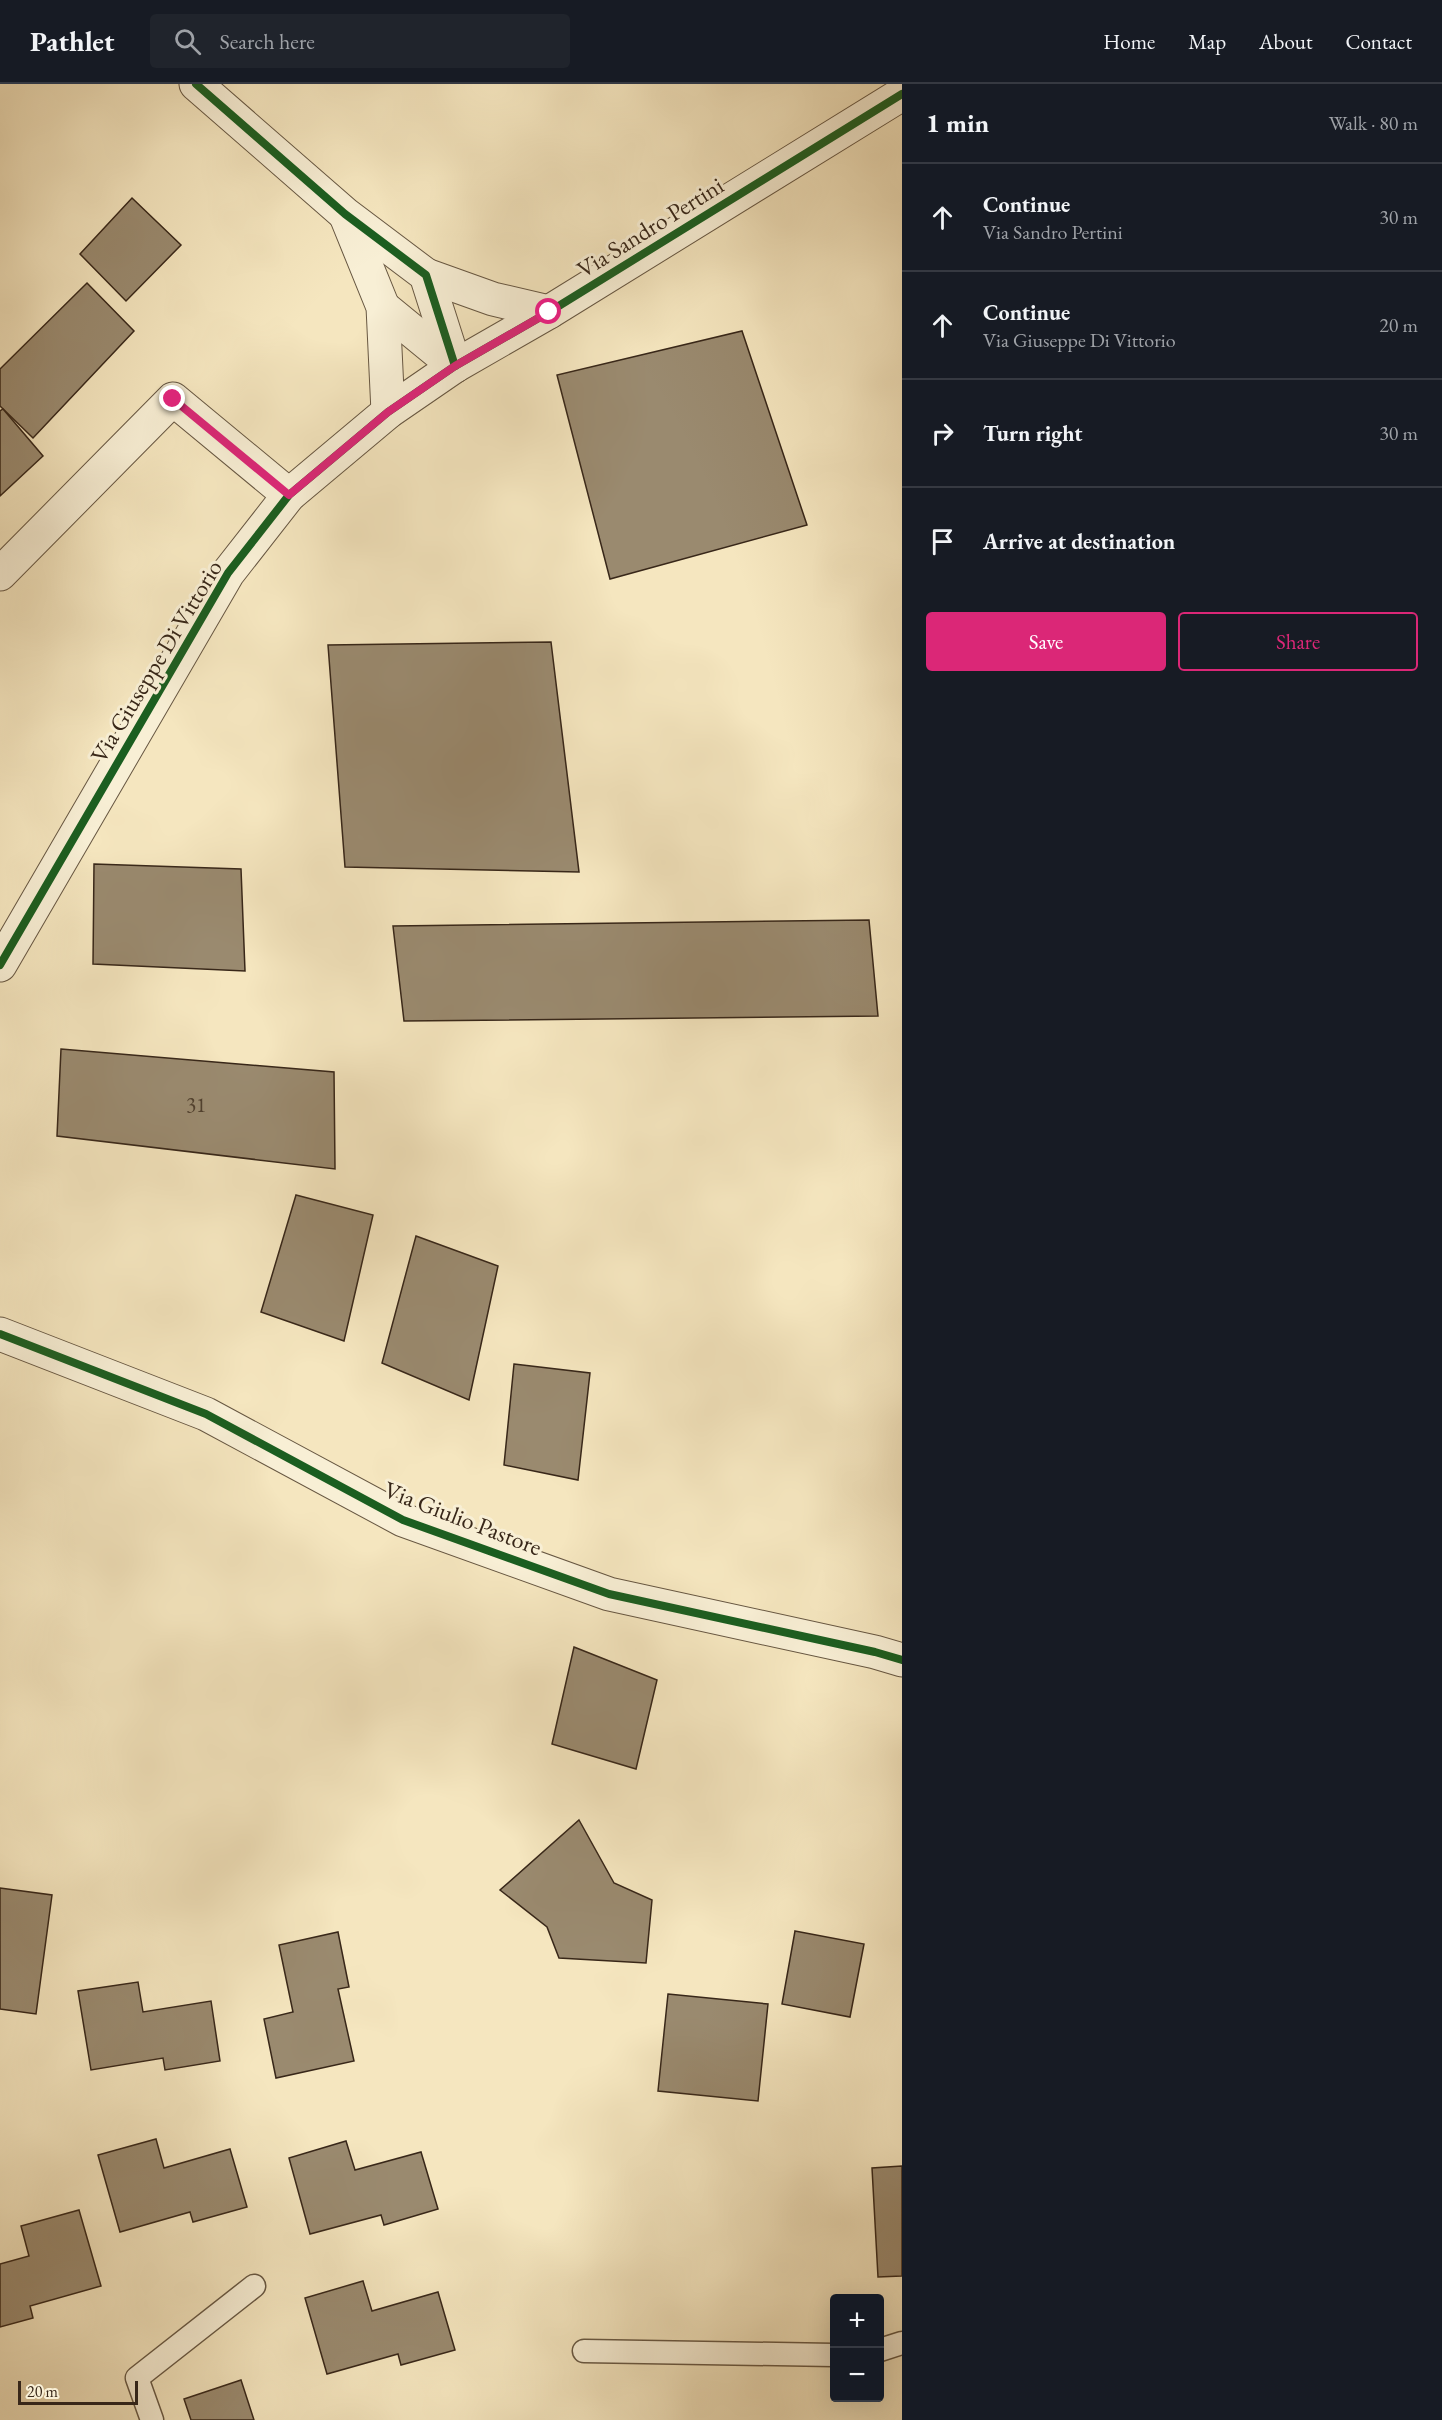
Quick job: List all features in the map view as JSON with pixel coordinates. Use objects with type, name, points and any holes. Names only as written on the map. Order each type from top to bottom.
[{"type":"street","points":[[196,84],[345,214],[426,276],[493,299],[549,312]]},
{"type":"street","name":"Via Sandro Pertini","points":[[388,412],[455,366],[549,312],[902,94]]},
{"type":"street","points":[[345,214],[383,307],[388,412]]},
{"type":"street","points":[[426,276],[455,366]]},
{"type":"street","points":[[383,307],[455,366]]},
{"type":"street","points":[[0,574],[173,399],[289,495]]},
{"type":"street","name":"Via Giuseppe Di Vittorio","points":[[0,965],[228,573],[289,495],[388,412]]},
{"type":"street","name":"Via Giulio Pastore","points":[[0,1334],[206,1414],[403,1521],[609,1594],[875,1652],[902,1660]]},
{"type":"lane","points":[[152,2420],[137,2378],[254,2286]]},
{"type":"lane","points":[[884,2348],[902,2343]]},
{"type":"lane","points":[[584,2351],[830,2355]]},
{"type":"building","points":[[132,198],[181,245],[126,301],[80,254]]},
{"type":"building","points":[[87,283],[134,331],[33,438],[0,406],[0,369]]},
{"type":"building","points":[[742,331],[807,525],[610,579],[557,375]]},
{"type":"building","points":[[3,409],[43,456],[0,496],[0,411]]},
{"type":"building","points":[[551,642],[579,872],[345,867],[328,645]]},
{"type":"building","points":[[94,864],[241,869],[245,971],[93,964]]},
{"type":"building","points":[[869,920],[878,1016],[404,1021],[393,926]]},
{"type":"building","points":[[61,1049],[334,1072],[335,1169],[57,1136]]},
{"type":"building","points":[[296,1195],[373,1215],[344,1341],[261,1312]]},
{"type":"building","points":[[416,1236],[498,1266],[469,1400],[382,1363]]},
{"type":"building","points":[[514,1364],[590,1373],[578,1480],[504,1465]]},
{"type":"building","points":[[574,1647],[657,1680],[636,1769],[552,1744]]},
{"type":"building","points":[[579,1820],[614,1883],[652,1900],[646,1963],[559,1958],[547,1927],[500,1890]]},
{"type":"building","points":[[0,1888],[52,1895],[36,2014],[0,2009]]},
{"type":"building","points":[[795,1931],[864,1944],[850,2017],[782,2004]]},
{"type":"building","points":[[338,1932],[349,1987],[338,1989],[354,2061],[276,2078],[264,2019],[293,2012],[279,1945]]},
{"type":"building","points":[[138,1982],[143,2012],[211,2001],[220,2061],[165,2070],[163,2058],[91,2070],[78,1991]]},
{"type":"building","points":[[668,1994],[768,2004],[758,2101],[658,2091]]},
{"type":"building","points":[[156,2139],[164,2168],[230,2149],[247,2207],[193,2222],[190,2212],[120,2232],[98,2155]]},
{"type":"building","points":[[346,2141],[355,2170],[421,2152],[438,2209],[384,2225],[381,2215],[310,2234],[289,2158]]},
{"type":"building","points":[[902,2166],[902,2276],[878,2277],[872,2168]]},
{"type":"building","points":[[79,2210],[101,2286],[30,2306],[33,2318],[0,2327],[0,2264],[29,2256],[21,2226]]},
{"type":"building","points":[[363,2281],[372,2311],[438,2292],[455,2350],[401,2365],[398,2354],[327,2374],[305,2298]]},
{"type":"building","points":[[241,2380],[254,2420],[191,2420],[184,2399]]},
{"type":"cycle path","points":[[196,84],[345,214],[426,275],[455,366]]},
{"type":"cycle path","points":[[0,965],[228,573],[289,495],[388,412],[455,366],[549,312],[902,94]]},
{"type":"cycle path","points":[[0,1334],[206,1414],[403,1520],[609,1594],[875,1652],[902,1660]]},
{"type":"route","points":[[173,399],[289,495],[388,412],[455,366],[549,312]]}]
